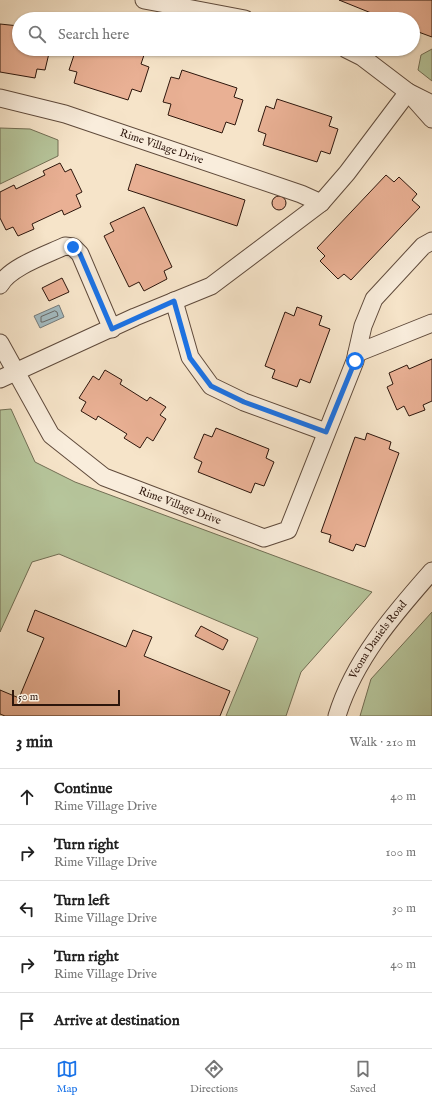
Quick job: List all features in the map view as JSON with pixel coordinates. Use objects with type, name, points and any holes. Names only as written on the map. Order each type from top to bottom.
[{"type":"street","points":[[144,0],[208,12]]},
{"type":"street","points":[[360,56],[408,92],[432,104]]},
{"type":"street","points":[[408,92],[432,119]]},
{"type":"street","points":[[0,379],[211,286],[321,203],[347,173],[408,92]]},
{"type":"street","name":"Rime Village Drive","points":[[0,98],[65,114],[301,194],[321,203]]},
{"type":"street","name":"Rime Village Drive","points":[[0,343],[51,435],[104,477],[264,538],[288,530],[357,353],[363,326],[374,299],[423,246],[432,241]]},
{"type":"street","points":[[0,285],[3,280],[14,271],[65,246],[73,247],[80,254],[112,329]]},
{"type":"street","points":[[174,301],[190,358],[211,386],[244,402],[326,432]]},
{"type":"street","points":[[357,353],[432,323]]},
{"type":"street","name":"Veona Daniels Road","points":[[337,716],[341,703],[356,671],[379,635],[432,571]]},
{"type":"green space","points":[[432,49],[432,81],[418,70],[421,55]]},
{"type":"green space","points":[[0,128],[30,129],[58,140],[58,156],[0,184]]},
{"type":"green space","points":[[11,409],[35,462],[75,482],[372,592],[301,672],[286,716],[226,716],[258,638],[59,554],[32,562],[0,632],[0,410]]},
{"type":"green space","points":[[432,612],[432,716],[360,716],[371,679]]},
{"type":"water","points":[[59,305],[64,317],[40,328],[34,316]]},
{"type":"building","points":[[339,0],[432,0],[432,37],[420,33],[420,12],[369,12]]},
{"type":"building","points":[[0,24],[12,25],[12,56],[48,56],[45,70],[37,69],[35,78],[0,72]]},
{"type":"building","points":[[74,56],[144,56],[141,64],[149,67],[141,92],[132,89],[128,100],[74,83],[77,72],[69,70]]},
{"type":"building","points":[[182,70],[237,88],[234,97],[243,100],[235,125],[226,122],[222,133],[168,115],[171,104],[163,102],[171,77],[179,79]]},
{"type":"building","points":[[277,99],[332,117],[329,126],[338,129],[330,154],[321,151],[317,162],[263,145],[266,134],[258,131],[266,106],[274,109]]},
{"type":"building","points":[[60,163],[65,172],[71,169],[82,192],[76,195],[81,207],[64,215],[62,210],[32,224],[34,229],[18,236],[13,227],[6,230],[0,218],[0,192],[14,185],[16,189],[45,175],[43,171]]},
{"type":"building","points":[[136,164],[245,200],[237,226],[128,190]]},
{"type":"building","points":[[386,175],[394,182],[399,177],[417,194],[412,200],[420,207],[351,280],[344,274],[338,279],[320,261],[325,256],[317,248]]},
{"type":"building","points":[[279,196],[284,198],[286,203],[284,208],[279,210],[274,208],[272,203],[274,198]]},
{"type":"building","points":[[144,207],[172,267],[164,271],[167,279],[144,291],[139,282],[129,287],[104,236],[114,231],[110,223]]},
{"type":"building","points":[[62,278],[69,292],[49,301],[42,288]]},
{"type":"building","points":[[297,307],[322,316],[319,325],[330,329],[310,383],[300,379],[297,387],[272,378],[275,370],[265,366],[285,312],[294,316]]},
{"type":"building","points":[[432,359],[432,401],[423,405],[425,410],[409,416],[404,406],[397,410],[387,387],[393,384],[389,373],[407,365],[409,369]]},
{"type":"building","points":[[105,370],[122,380],[120,384],[147,401],[150,397],[166,407],[160,415],[166,419],[153,441],[147,437],[140,448],[124,438],[127,434],[98,416],[96,420],[81,411],[86,402],[79,398],[93,376],[99,380]]},
{"type":"building","points":[[216,428],[269,449],[266,458],[274,462],[264,486],[255,483],[251,493],[198,472],[202,462],[194,458],[204,434],[212,437]]},
{"type":"building","points":[[367,433],[391,442],[389,449],[399,453],[365,547],[356,544],[353,551],[329,542],[331,535],[321,532],[355,437],[365,440]]},
{"type":"building","points":[[35,610],[126,647],[133,630],[152,637],[144,656],[230,691],[220,716],[5,716],[0,714],[0,690],[19,698],[44,638],[27,631]]},
{"type":"building","points":[[201,626],[228,640],[223,650],[195,636]]},
{"type":"route","points":[[73,247],[80,254],[112,329],[174,301],[190,358],[211,386],[244,402],[326,432],[355,361]]}]
